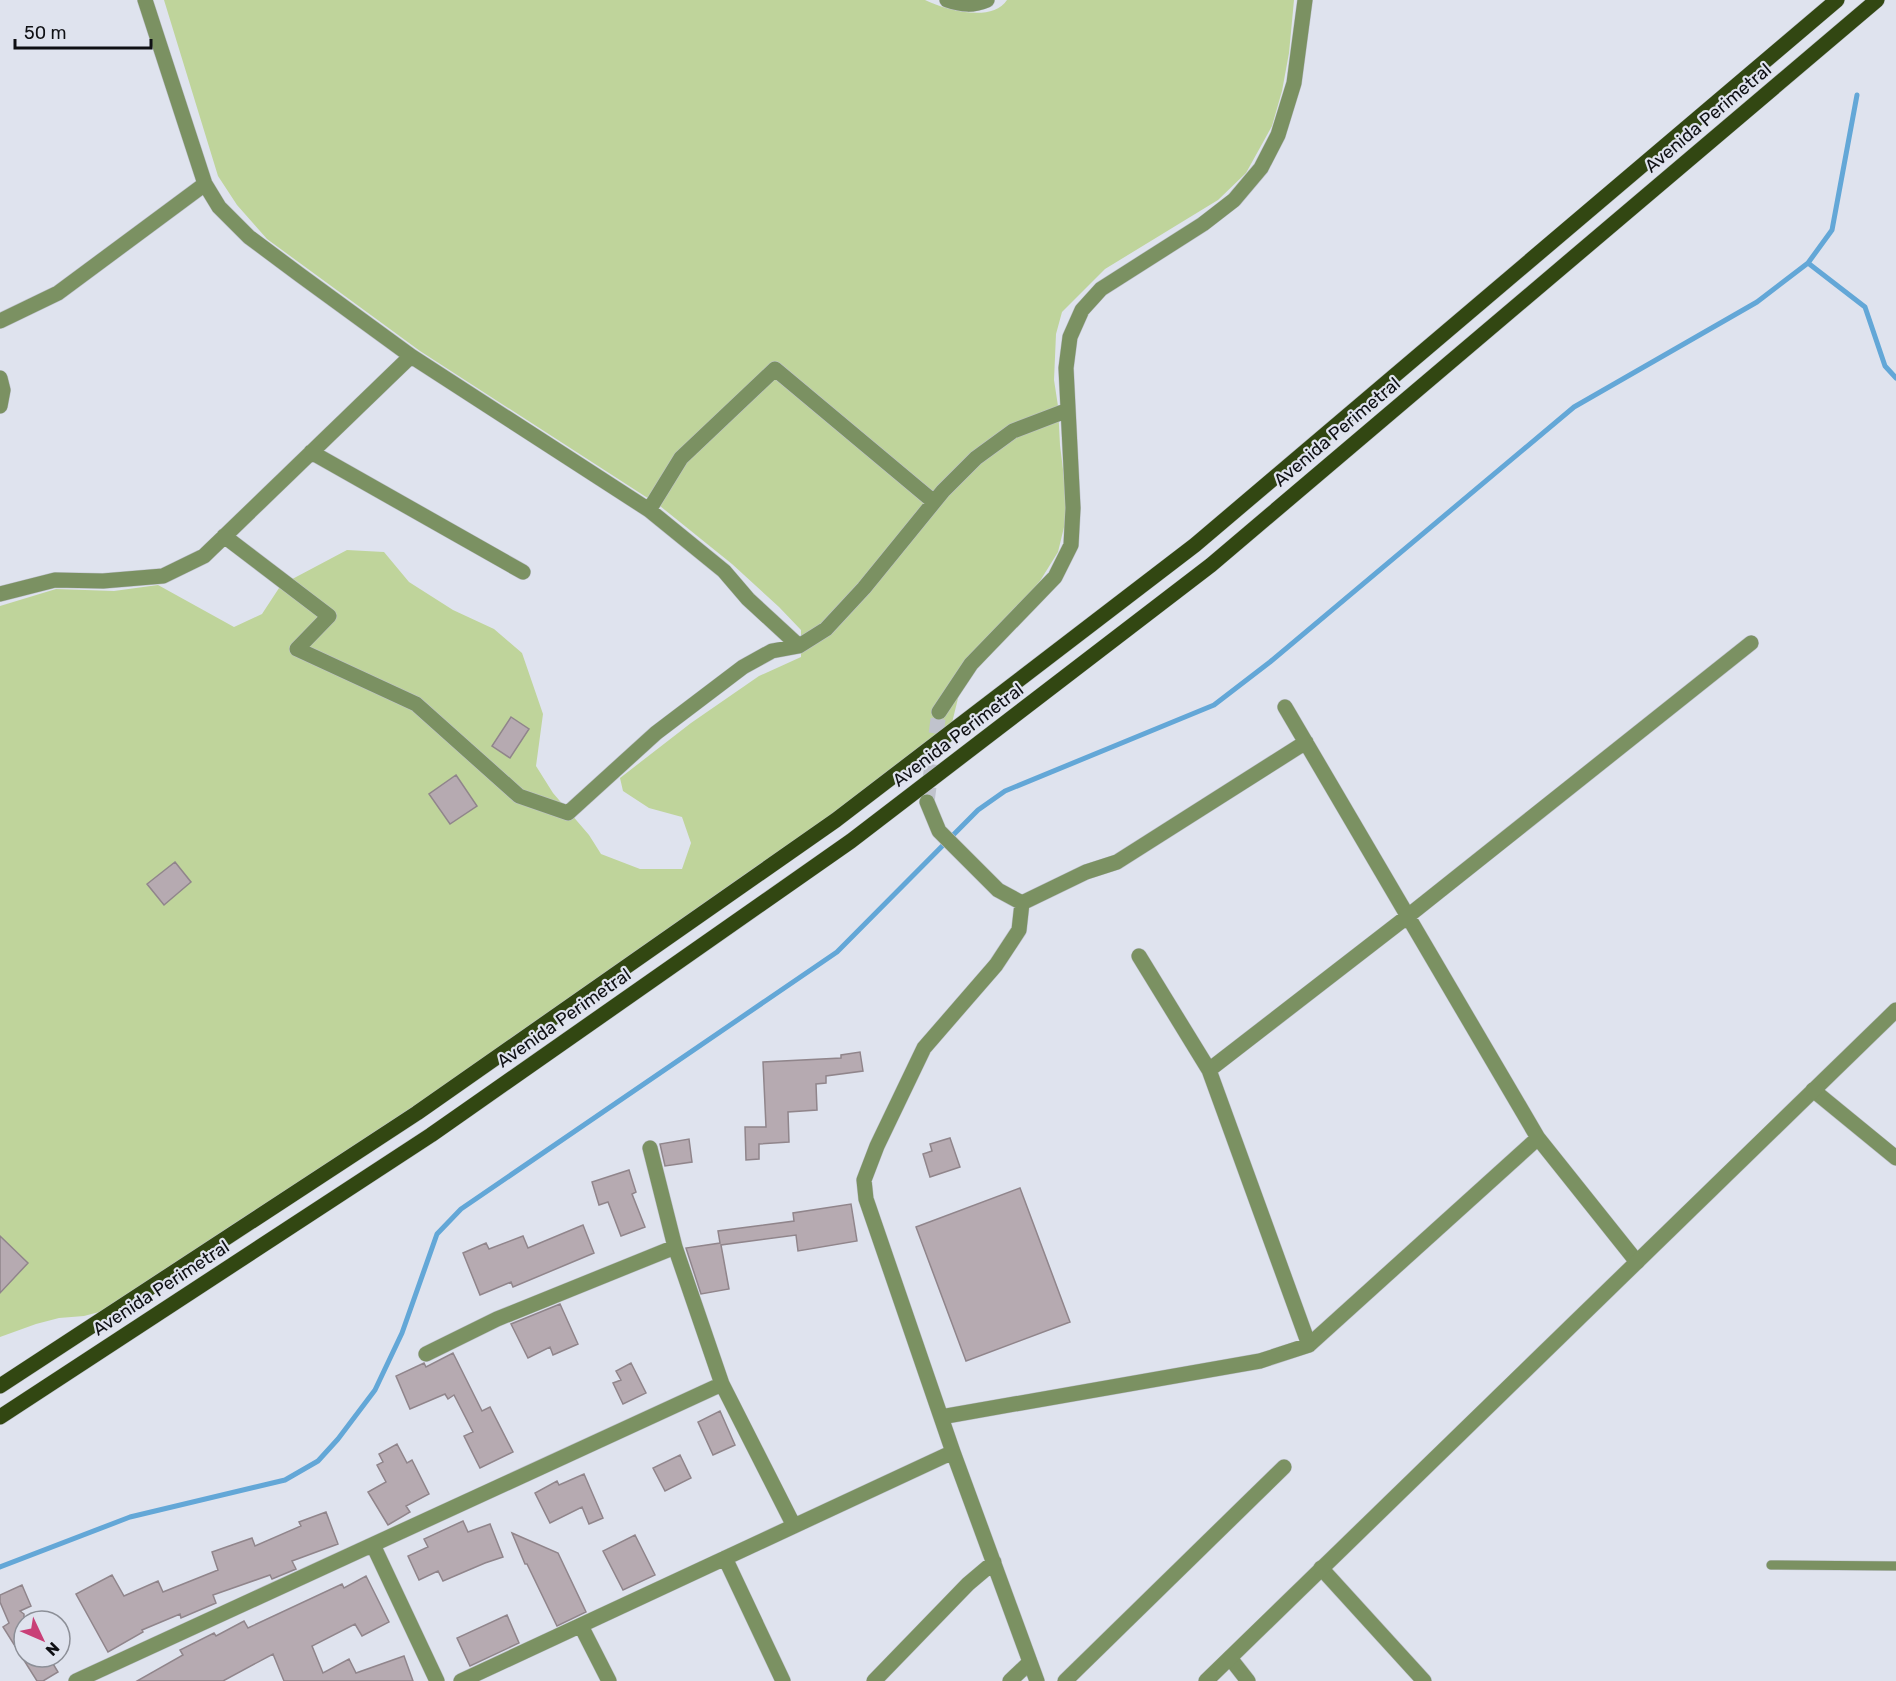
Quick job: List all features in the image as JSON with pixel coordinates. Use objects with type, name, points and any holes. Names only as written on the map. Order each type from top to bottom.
[{"type":"main road","name":"Avenida Perimetral","points":[[0,1386],[417,1113],[836,820],[1195,545],[1837,0]]},
{"type":"main road","name":"Avenida Perimetral","points":[[0,1417],[431,1135],[878,821],[1211,565],[1876,0]]},
{"type":"street","points":[[146,0],[205,184],[219,207],[249,237],[411,356],[649,510],[724,571],[748,599],[799,646]]},
{"type":"street","points":[[947,0],[975,6],[987,0]]},
{"type":"street","points":[[939,712],[970,664],[1055,578],[1071,544],[1073,508],[1066,368],[1070,337],[1083,310],[1101,289],[1203,224],[1234,200],[1261,168],[1278,135],[1294,83],[1305,0]]},
{"type":"street","points":[[0,321],[58,293],[205,184]]},
{"type":"street","points":[[0,594],[55,580],[103,581],[164,576],[204,556],[411,356]]},
{"type":"street","points":[[649,510],[681,458],[775,369],[934,502]]},
{"type":"street","points":[[0,378],[3,390],[0,406]]},
{"type":"street","points":[[224,537],[329,616],[297,649],[416,704],[519,796],[568,813],[656,733],[743,667],[772,651],[799,646],[826,629],[857,597],[934,502],[976,458],[1013,431],[1068,410]]},
{"type":"street","points":[[311,452],[523,572]]},
{"type":"street","points":[[1209,1070],[1408,916],[1751,643]]},
{"type":"street","points":[[1285,707],[1538,1138],[1637,1262]]},
{"type":"street","points":[[1022,903],[1086,872],[1117,862],[1306,742]]},
{"type":"street","points":[[927,802],[939,831],[998,890],[1022,903]]},
{"type":"street","points":[[1022,903],[1019,930],[996,965],[924,1048],[877,1146],[864,1180],[866,1199],[953,1452],[1037,1681]]},
{"type":"street","points":[[1139,956],[1209,1070],[1309,1345]]},
{"type":"street","points":[[1206,1681],[1896,1010]]},
{"type":"street","points":[[1814,1090],[1896,1158]]},
{"type":"street","points":[[941,1417],[1260,1360],[1309,1345],[1538,1138]]},
{"type":"street","points":[[650,1148],[675,1247],[722,1384],[794,1526]]},
{"type":"street","points":[[426,1354],[497,1319],[675,1247]]},
{"type":"street","points":[[76,1681],[93,1677],[722,1384]]},
{"type":"street","points":[[461,1681],[953,1452]]},
{"type":"street","points":[[1065,1681],[1284,1467]]},
{"type":"street","points":[[373,1545],[437,1681]]},
{"type":"street","points":[[725,1558],[783,1681]]},
{"type":"street","points":[[874,1681],[968,1584],[994,1562]]},
{"type":"street","points":[[1321,1568],[1424,1681]]},
{"type":"street","points":[[580,1626],[609,1681]]},
{"type":"street","points":[[1230,1658],[1248,1681]]},
{"type":"street","points":[[1010,1681],[1030,1662]]},
{"type":"lane","points":[[1771,1565],[1896,1566]]},
{"type":"green space","points":[[164,0],[925,0],[956,10],[980,13],[1000,7],[1007,0],[1294,0],[1289,53],[1282,91],[1272,126],[1246,173],[1218,200],[1105,269],[1062,312],[1056,334],[1054,380],[1065,486],[1065,523],[1058,552],[1040,581],[1009,617],[961,686],[950,731],[837,826],[118,1307],[84,1316],[59,1318],[0,1337],[0,606],[56,589],[114,591],[158,585],[234,627],[262,614],[281,585],[347,550],[384,552],[409,582],[453,610],[494,629],[522,653],[543,714],[536,766],[553,793],[589,835],[601,854],[640,869],[682,869],[691,843],[682,817],[649,808],[623,791],[620,778],[691,723],[759,676],[801,657],[801,630],[732,564],[660,506],[420,351],[267,239],[237,205],[218,176]]},
{"type":"building","points":[[511,717],[529,729],[510,758],[492,746]]},
{"type":"building","points":[[456,775],[477,806],[450,824],[429,794]]},
{"type":"building","points":[[175,862],[191,882],[164,905],[147,884]]},
{"type":"building","points":[[860,1052],[863,1071],[826,1076],[826,1083],[816,1084],[817,1110],[788,1112],[789,1142],[759,1144],[759,1159],[746,1160],[745,1127],[766,1127],[763,1062],[841,1058],[841,1055]]},
{"type":"building","points":[[950,1138],[960,1167],[930,1177],[923,1154],[932,1151],[930,1144]]},
{"type":"building","points":[[689,1139],[692,1162],[665,1166],[660,1144]]},
{"type":"building","points":[[629,1170],[636,1192],[632,1194],[645,1227],[621,1236],[608,1202],[599,1205],[592,1182]]},
{"type":"building","points":[[1020,1188],[1070,1322],[966,1361],[916,1227]]},
{"type":"building","points":[[851,1204],[857,1241],[798,1251],[796,1235],[721,1245],[729,1289],[701,1294],[686,1248],[720,1243],[718,1231],[794,1221],[793,1213]]},
{"type":"building","points":[[583,1225],[594,1253],[513,1287],[511,1282],[480,1295],[463,1253],[486,1243],[489,1249],[523,1236],[528,1248]]},
{"type":"building","points":[[0,1236],[28,1263],[0,1293]]},
{"type":"building","points":[[560,1304],[578,1344],[553,1355],[550,1347],[528,1358],[511,1324]]},
{"type":"building","points":[[453,1353],[482,1411],[490,1407],[513,1452],[480,1468],[464,1436],[473,1432],[454,1395],[448,1399],[445,1394],[410,1409],[396,1376],[424,1363],[426,1367]]},
{"type":"building","points":[[631,1363],[646,1393],[623,1404],[613,1383],[621,1380],[616,1371]]},
{"type":"building","points":[[720,1411],[735,1445],[713,1455],[698,1422]]},
{"type":"building","points":[[397,1444],[407,1463],[412,1460],[429,1494],[406,1506],[410,1512],[388,1525],[368,1492],[386,1482],[377,1465],[383,1462],[379,1454]]},
{"type":"building","points":[[680,1455],[691,1478],[665,1491],[653,1468]]},
{"type":"building","points":[[584,1474],[603,1518],[589,1524],[582,1507],[550,1523],[535,1493],[557,1481],[559,1485]]},
{"type":"building","points":[[326,1512],[338,1544],[292,1561],[296,1569],[272,1579],[270,1575],[213,1595],[216,1603],[181,1618],[180,1614],[142,1630],[143,1632],[108,1652],[76,1594],[112,1575],[124,1596],[158,1581],[163,1592],[218,1570],[212,1552],[252,1538],[255,1546],[301,1526],[299,1522]]},
{"type":"building","points":[[463,1521],[468,1532],[490,1524],[503,1557],[443,1581],[438,1571],[419,1580],[408,1556],[428,1547],[424,1539]]},
{"type":"building","points":[[512,1533],[558,1553],[586,1612],[557,1626],[525,1564]]},
{"type":"building","points":[[635,1535],[655,1575],[623,1590],[603,1551]]},
{"type":"building","points":[[366,1576],[389,1622],[362,1636],[355,1624],[312,1646],[323,1673],[349,1659],[356,1673],[404,1656],[413,1681],[284,1681],[273,1654],[223,1681],[137,1681],[183,1655],[180,1650],[214,1633],[216,1636],[244,1621],[248,1628],[342,1584],[344,1588]]},
{"type":"building","points":[[22,1585],[31,1606],[24,1609],[12,1609],[12,1641],[3,1627],[9,1623],[0,1602],[0,1595]]},
{"type":"building","points":[[507,1615],[519,1643],[470,1666],[457,1638]]},
{"type":"building","points":[[29,1669],[56,1669],[58,1672],[43,1681],[37,1681]]},
{"type":"waterway","points":[[0,1567],[130,1517],[285,1480],[318,1461],[338,1439],[375,1390],[402,1333],[437,1234],[461,1209],[837,952],[978,810],[1005,791],[1214,705],[1270,662],[1574,407],[1757,302],[1808,263],[1832,230],[1857,95]]},
{"type":"waterway","points":[[1808,263],[1865,307],[1885,366],[1896,378]]},
{"type":"tunnel","points":[[927,802],[939,712]]}]
